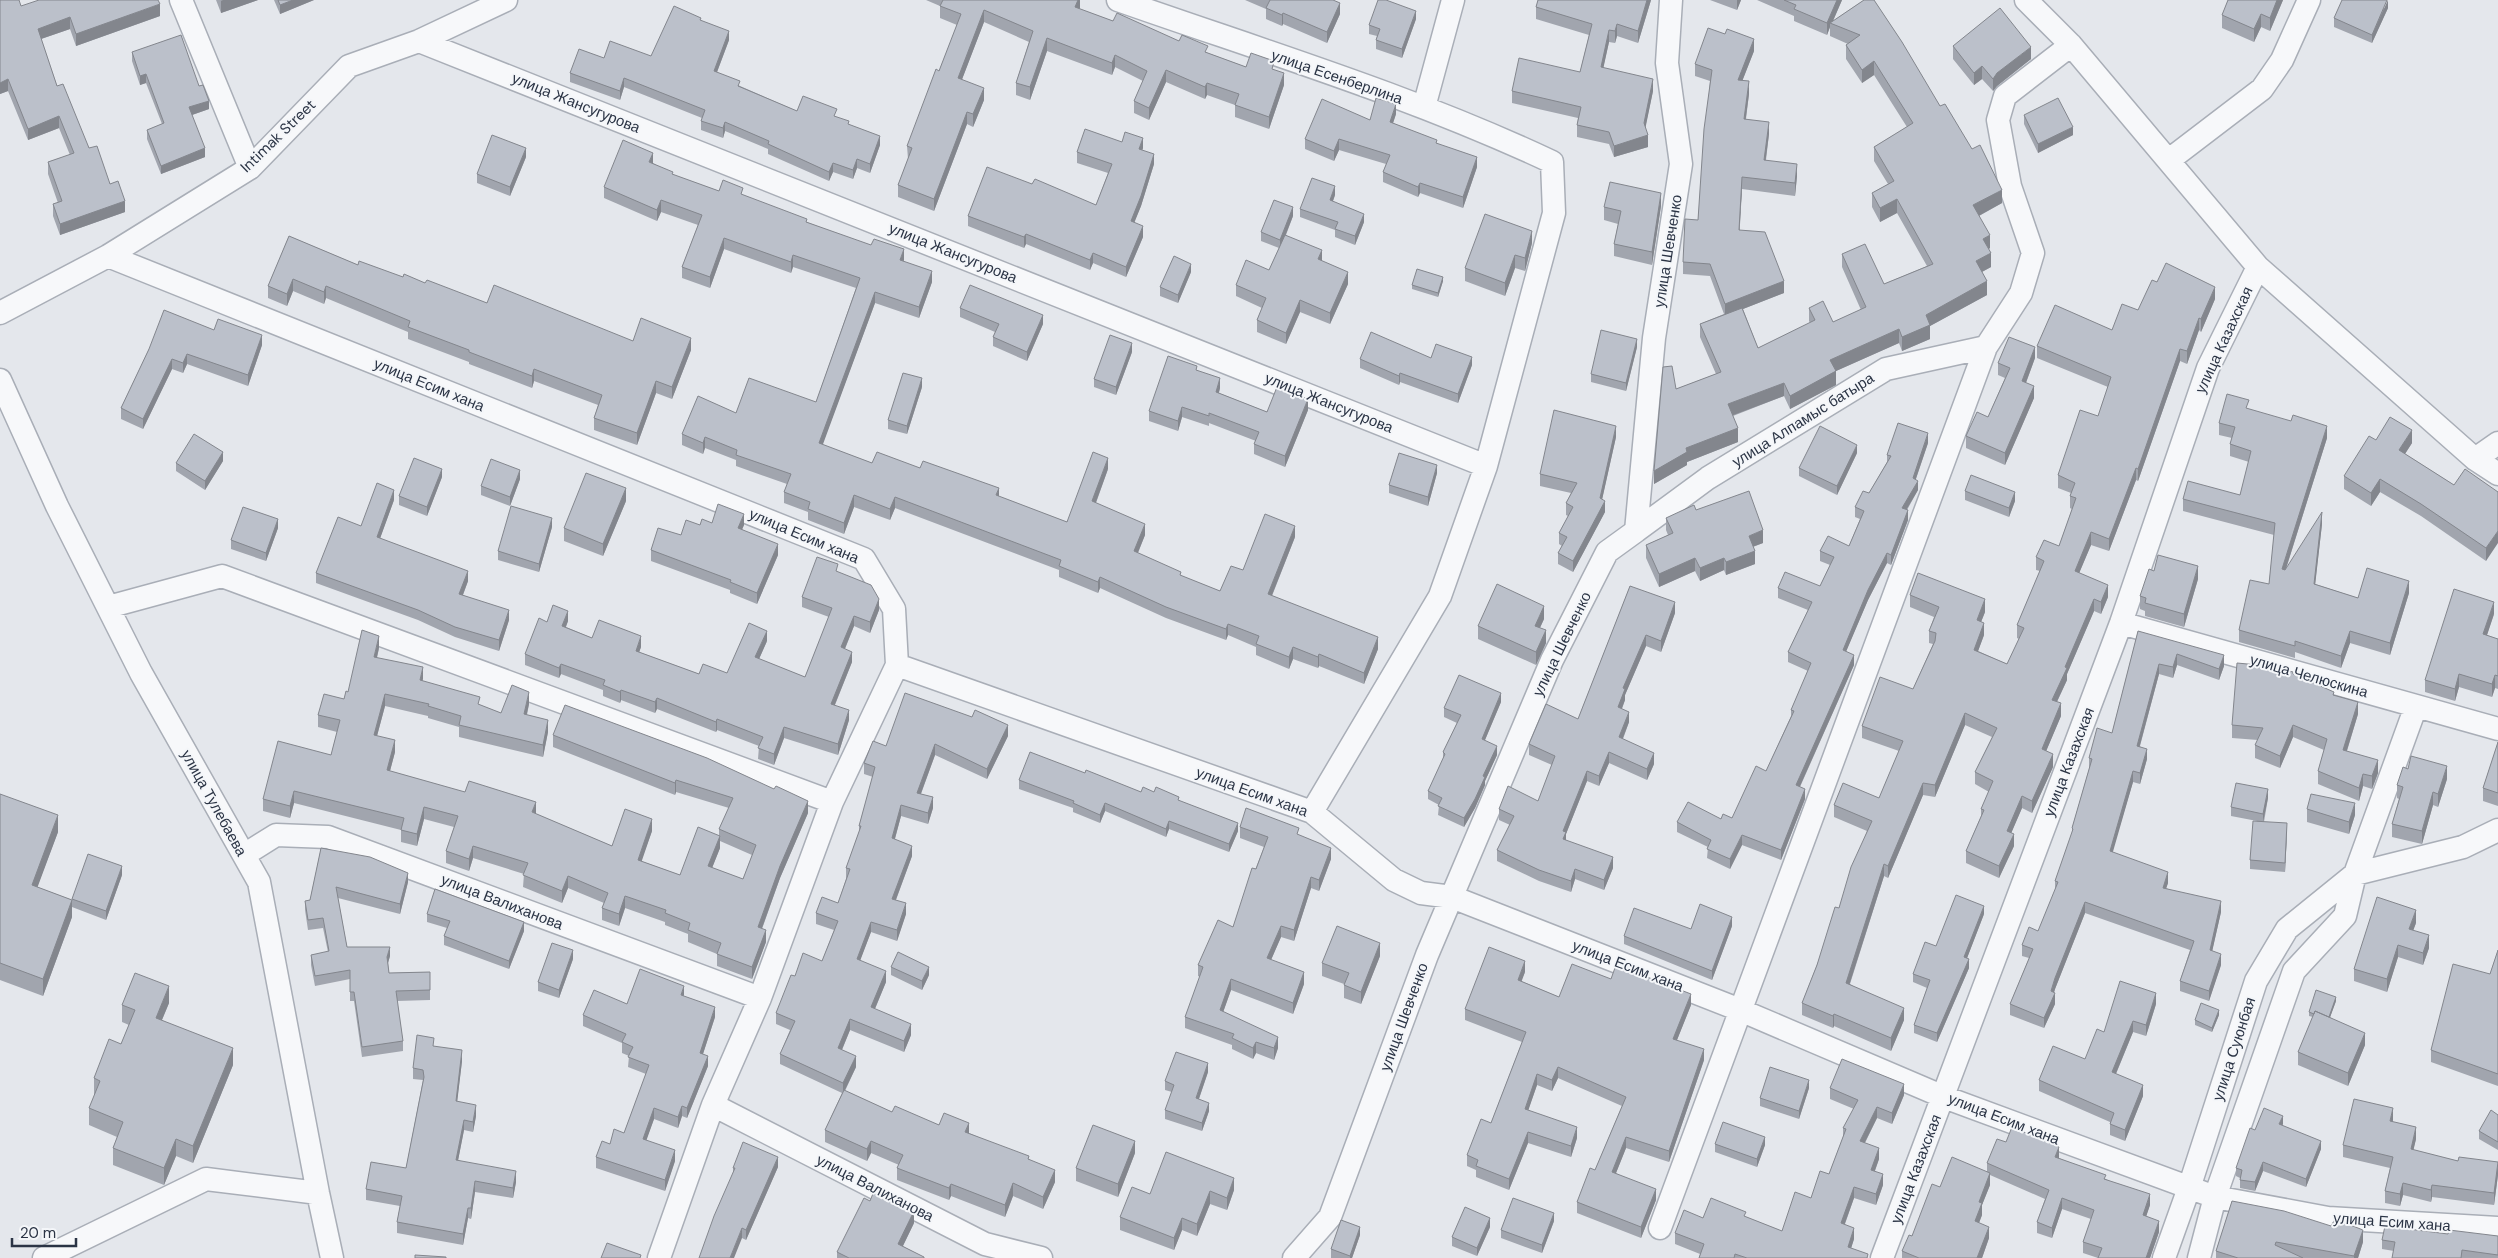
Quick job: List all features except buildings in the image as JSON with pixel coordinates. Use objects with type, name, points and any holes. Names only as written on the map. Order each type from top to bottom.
[{"type":"street","points":[[181,0],[250,168]]},
{"type":"street","name":"Intimak Street","points":[[0,313],[108,256],[250,168],[349,66],[419,41],[506,0]]},
{"type":"street","name":"улица Есенберлина","points":[[1118,0],[1424,107],[1509,141],[1552,162],[1554,213],[1486,466]]},
{"type":"street","points":[[1424,107],[1453,0]]},
{"type":"street","name":"улица Шевченко","points":[[1294,1258],[1330,1217],[1427,955],[1552,660],[1607,552],[1636,531],[1654,338],[1681,164],[1668,63],[1670,0]]},
{"type":"street","points":[[2026,0],[2071,45],[2258,267],[2475,459],[2498,474]]},
{"type":"street","points":[[2168,160],[2262,89],[2282,60],[2309,0]]},
{"type":"street","name":"улица Жансугурова","points":[[419,41],[1486,466]]},
{"type":"street","points":[[1660,1228],[1986,347],[2021,294],[2033,253],[2010,186],[1998,120],[2005,96],[2071,45]]},
{"type":"street","name":"улица Есим хана","points":[[108,256],[864,559],[894,609],[897,665],[1312,812],[1394,880],[1421,893],[1452,897],[1740,1010],[1944,1097],[2215,1198],[2328,1218],[2498,1228]]},
{"type":"street","name":"улица Казахская","points":[[1882,1258],[2121,624],[2208,368],[2258,267]]},
{"type":"street","name":"улица Алпамыс батыра","points":[[1636,531],[1708,478],[1886,368],[1986,347]]},
{"type":"street","name":"улица Тулебаева","points":[[0,380],[57,506],[142,673],[259,882],[332,1258]]},
{"type":"street","points":[[2475,459],[2498,442]]},
{"type":"street","points":[[1312,812],[1440,596],[1486,466]]},
{"type":"street","points":[[108,607],[222,576],[832,802]]},
{"type":"street","name":"улица Челюскина","points":[[2121,624],[2498,729]]},
{"type":"street","points":[[659,1258],[714,1105],[760,998],[832,802],[897,665]]},
{"type":"street","points":[[2356,874],[2416,706]]},
{"type":"street","name":"улица Суюнбая","points":[[2164,1258],[2189,1188],[2256,981],[2287,928],[2356,874],[2463,848],[2498,830]]},
{"type":"street","name":"улица Валиханова","points":[[244,855],[276,835],[328,837],[760,998]]},
{"type":"street","name":"улица Суюнбая","points":[[2199,1258],[2215,1198],[2294,971],[2345,916],[2356,874]]},
{"type":"street","name":"улица Валиханова","points":[[714,1105],[985,1244],[1041,1258]]},
{"type":"street","points":[[44,1258],[206,1179],[318,1193]]}]
